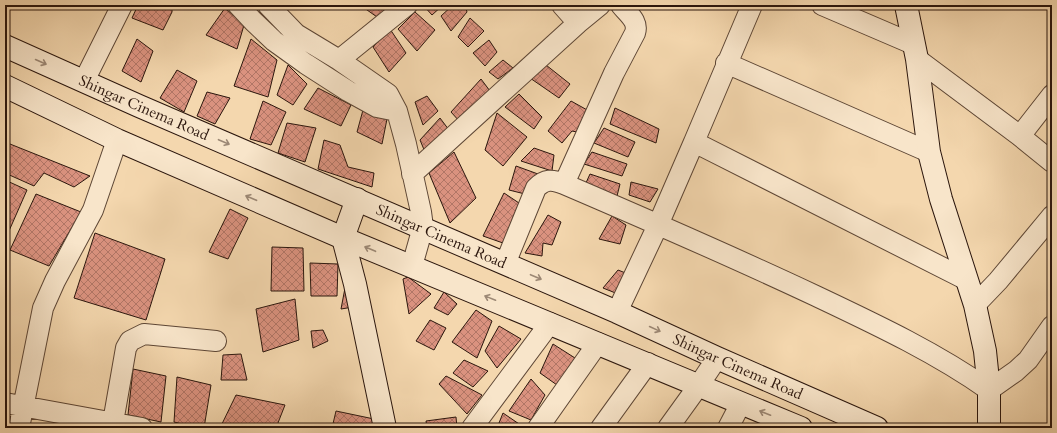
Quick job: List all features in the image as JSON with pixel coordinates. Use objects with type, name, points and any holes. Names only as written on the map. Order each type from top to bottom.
[{"type":"street","points":[[84,81],[122,5]]},
{"type":"street","points":[[238,5],[274,41],[306,64],[348,91],[377,107],[396,111]]},
{"type":"street","points":[[268,5],[296,34],[339,60],[388,94],[396,111],[406,144],[421,212],[423,227],[412,266]]},
{"type":"street","points":[[339,60],[407,5]]},
{"type":"street","points":[[562,5],[578,23]]},
{"type":"street","points":[[412,174],[578,23],[600,5]]},
{"type":"street","points":[[564,184],[614,73],[635,33],[636,22],[621,5]]},
{"type":"street","points":[[617,312],[658,224],[752,5]]},
{"type":"street","points":[[822,5],[920,57],[1052,162]]},
{"type":"street","points":[[906,5],[920,57],[947,177],[981,299],[984,351],[995,386],[1000,428]]},
{"type":"street","points":[[921,5],[920,57],[929,152],[941,199],[967,280],[981,299]]},
{"type":"street","name":"Shingar Cinema Road","points":[[6,48],[423,227],[877,428]]},
{"type":"street","points":[[726,63],[929,152]]},
{"type":"street","name":"Shingar Cinema Road","points":[[5,86],[117,140],[343,238],[648,363],[801,428]]},
{"type":"street","points":[[1020,136],[1052,95]]},
{"type":"street","points":[[19,428],[14,404],[43,308],[55,281],[93,210],[117,140]]},
{"type":"street","points":[[694,142],[967,280]]},
{"type":"street","points":[[505,264],[536,188],[541,183],[548,180],[557,181],[658,224],[890,331],[966,374],[995,386]]},
{"type":"street","points":[[357,199],[343,238],[355,284],[385,428]]},
{"type":"street","points":[[981,299],[998,281],[1052,216]]},
{"type":"street","points":[[472,428],[550,323]]},
{"type":"street","points":[[989,428],[995,386],[1016,371],[1028,360],[1052,326]]},
{"type":"street","points":[[112,425],[126,348],[130,341],[144,334],[216,342]]},
{"type":"street","points":[[538,428],[598,343]]},
{"type":"street","points":[[668,428],[717,358]]},
{"type":"street","points":[[601,428],[648,363]]},
{"type":"street","points":[[728,428],[742,403]]},
{"type":"street","points":[[14,404],[112,425],[142,428]]},
{"type":"building","points":[[138,5],[165,5],[172,9],[163,30],[132,18]]},
{"type":"building","points":[[360,5],[394,5],[377,17]]},
{"type":"building","points":[[423,5],[443,5],[432,15]]},
{"type":"building","points":[[453,5],[465,5],[467,12],[451,31],[441,16]]},
{"type":"building","points":[[225,8],[244,25],[237,49],[206,35]]},
{"type":"building","points":[[415,12],[435,30],[417,51],[398,29]]},
{"type":"building","points":[[470,18],[484,31],[468,47],[458,37]]},
{"type":"building","points":[[390,29],[406,53],[389,72],[373,47]]},
{"type":"building","points":[[137,39],[153,51],[141,82],[122,71]]},
{"type":"building","points":[[251,39],[277,60],[268,97],[234,86]]},
{"type":"building","points":[[489,40],[497,52],[485,66],[473,53]]},
{"type":"building","points":[[503,60],[513,68],[498,79],[489,72]]},
{"type":"building","points":[[288,65],[307,84],[293,105],[277,95]]},
{"type":"building","points":[[546,65],[570,84],[559,98],[530,78]]},
{"type":"building","points":[[177,70],[197,81],[184,112],[160,98]]},
{"type":"building","points":[[481,79],[490,91],[460,122],[451,112]]},
{"type":"building","points":[[318,88],[351,105],[341,126],[304,109]]},
{"type":"building","points":[[207,92],[230,98],[215,124],[197,116]]},
{"type":"building","points":[[519,94],[542,117],[534,129],[505,107]]},
{"type":"building","points":[[427,96],[438,111],[423,125],[415,102]]},
{"type":"building","points":[[263,101],[286,112],[271,145],[250,139]]},
{"type":"building","points":[[571,101],[589,111],[582,133],[572,131],[562,143],[548,131]]},
{"type":"building","points":[[615,108],[659,129],[656,143],[610,124]]},
{"type":"building","points":[[363,110],[387,119],[382,144],[357,132]]},
{"type":"building","points":[[497,113],[527,137],[503,166],[485,150]]},
{"type":"building","points":[[440,118],[449,130],[425,152],[420,140]]},
{"type":"building","points":[[287,123],[316,128],[305,162],[278,153]]},
{"type":"building","points":[[604,128],[635,142],[628,157],[594,143]]},
{"type":"building","points":[[324,140],[340,145],[348,167],[374,173],[372,187],[318,169]]},
{"type":"building","points":[[5,142],[90,176],[74,187],[44,173],[34,186],[5,173]]},
{"type":"building","points":[[534,148],[554,155],[552,171],[521,161]]},
{"type":"building","points":[[454,152],[476,198],[450,223],[429,173]]},
{"type":"building","points":[[592,152],[627,164],[622,176],[584,164]]},
{"type":"building","points":[[516,166],[538,174],[525,194],[509,190]]},
{"type":"building","points":[[590,174],[620,184],[616,200],[585,185]]},
{"type":"building","points":[[5,180],[27,190],[5,240]]},
{"type":"building","points":[[631,182],[658,189],[650,202],[629,195]]},
{"type":"building","points":[[504,193],[519,203],[503,243],[483,236]]},
{"type":"building","points":[[36,194],[81,212],[49,266],[10,250]]},
{"type":"building","points":[[230,209],[248,218],[228,259],[209,252]]},
{"type":"building","points":[[548,215],[561,222],[552,245],[543,243],[542,256],[525,253]]},
{"type":"building","points":[[612,216],[626,225],[620,244],[599,239]]},
{"type":"building","points":[[95,233],[165,259],[146,320],[74,298]]},
{"type":"building","points":[[272,247],[303,248],[304,291],[271,291]]},
{"type":"building","points":[[310,263],[338,264],[337,296],[311,296]]},
{"type":"building","points":[[618,270],[628,274],[618,294],[603,288]]},
{"type":"building","points":[[408,277],[431,294],[409,314],[403,279]]},
{"type":"building","points":[[345,288],[353,307],[341,309]]},
{"type":"building","points":[[444,292],[457,304],[448,315],[434,308]]},
{"type":"building","points":[[295,299],[299,340],[263,352],[256,309]]},
{"type":"building","points":[[476,310],[492,321],[477,358],[452,342]]},
{"type":"building","points":[[430,320],[446,328],[434,350],[416,341]]},
{"type":"building","points":[[499,326],[521,339],[497,368],[485,351]]},
{"type":"building","points":[[323,330],[328,341],[313,348],[311,331]]},
{"type":"building","points":[[553,344],[575,358],[557,385],[540,373]]},
{"type":"building","points":[[241,354],[247,380],[221,380],[223,355]]},
{"type":"building","points":[[464,360],[488,371],[473,387],[453,373]]},
{"type":"building","points":[[133,369],[166,376],[161,422],[128,415]]},
{"type":"building","points":[[446,376],[482,395],[467,414],[439,384]]},
{"type":"building","points":[[177,377],[211,385],[204,428],[174,422]]},
{"type":"building","points":[[531,379],[545,395],[531,420],[509,411]]},
{"type":"building","points":[[236,395],[285,405],[276,428],[220,428]]},
{"type":"building","points":[[336,411],[374,419],[373,428],[332,428]]},
{"type":"building","points":[[503,413],[525,428],[505,428],[499,423]]},
{"type":"building","points":[[456,417],[457,428],[427,428],[426,421]]}]
